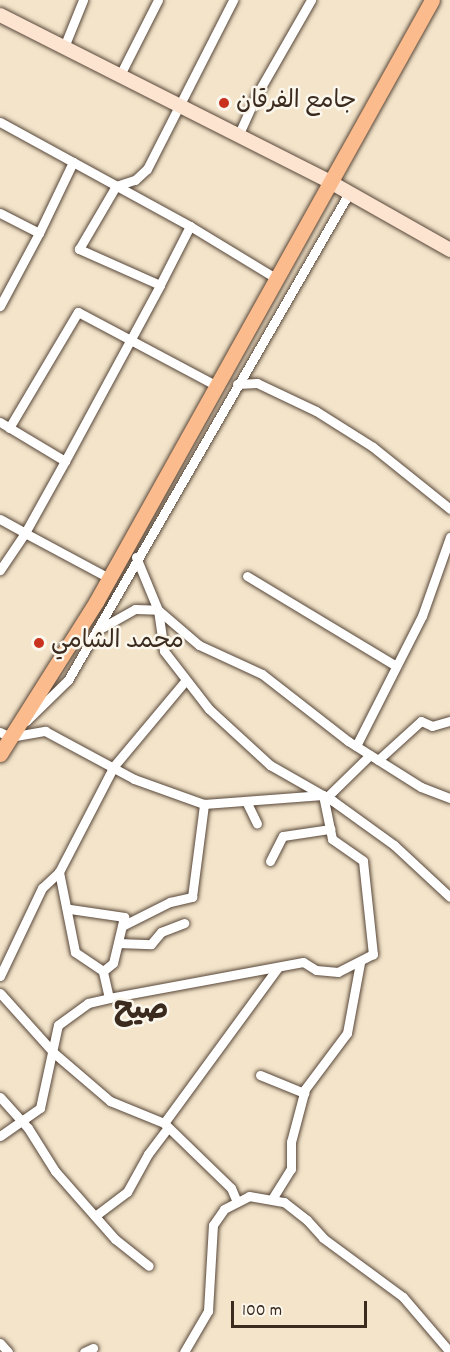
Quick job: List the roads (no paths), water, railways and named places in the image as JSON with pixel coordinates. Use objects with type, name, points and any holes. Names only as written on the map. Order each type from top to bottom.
[{"type":"main road","points":[[0,754],[5,735],[109,578],[432,0]]},
{"type":"street","points":[[64,47],[83,0]]},
{"type":"street","points":[[120,75],[158,0]]},
{"type":"street","points":[[160,285],[79,249],[116,186],[135,180],[147,169],[182,107],[233,0]]},
{"type":"street","points":[[238,136],[255,96],[311,0]]},
{"type":"street","points":[[0,15],[330,182],[450,250]]},
{"type":"street","points":[[0,122],[190,226],[277,279]]},
{"type":"street","points":[[0,306],[73,162]]},
{"type":"street","points":[[5,735],[68,680],[136,558],[349,193]]},
{"type":"street","points":[[0,213],[39,233]]},
{"type":"street","points":[[0,570],[25,532],[65,461],[190,226]]},
{"type":"street","points":[[9,428],[78,312],[217,386]]},
{"type":"street","points":[[237,384],[257,382],[316,411],[373,447],[450,509]]},
{"type":"street","points":[[0,422],[65,461]]},
{"type":"street","points":[[0,519],[109,578]]},
{"type":"street","points":[[356,746],[422,616],[450,537]]},
{"type":"street","points":[[136,558],[158,610],[165,651],[185,681],[209,709],[270,765],[325,796],[394,845],[450,897]]},
{"type":"street","points":[[247,576],[396,666]]},
{"type":"street","points":[[95,631],[135,609],[158,610],[199,645],[262,674],[321,723],[421,787],[450,798]]},
{"type":"street","points":[[0,976],[42,888],[59,872],[114,766],[185,681]]},
{"type":"street","points":[[5,735],[45,731],[114,766],[134,779],[204,804],[325,796],[422,721],[432,726],[450,721]]},
{"type":"street","points":[[0,1136],[40,1108],[54,1053],[58,1025],[88,1003],[303,962],[316,970],[338,972],[360,963],[373,954],[363,861],[332,839],[325,796]]},
{"type":"street","points":[[246,801],[256,824]]},
{"type":"street","points":[[122,926],[170,902],[192,897],[204,804]]},
{"type":"street","points":[[270,861],[283,837],[330,829]]},
{"type":"street","points":[[59,872],[70,909],[75,952],[103,971],[109,998]]},
{"type":"street","points":[[70,909],[124,917],[113,963],[103,971]]},
{"type":"street","points":[[118,943],[151,944],[161,932],[184,923]]},
{"type":"street","points":[[272,1199],[291,1168],[291,1142],[304,1093],[346,1033],[360,963]]},
{"type":"street","points":[[95,1216],[127,1192],[166,1126],[278,967]]},
{"type":"street","points":[[0,993],[54,1053],[110,1101],[166,1126],[231,1188],[237,1202]]},
{"type":"street","points":[[260,1075],[304,1093]]},
{"type":"street","points":[[0,1097],[22,1121],[55,1171],[95,1216],[148,1266]]},
{"type":"street","points":[[184,1352],[208,1311],[213,1225],[224,1209],[249,1196],[284,1202],[323,1238],[403,1297],[450,1352]]},
{"type":"street","points":[[0,1343],[8,1352]]},
{"type":"place","name":"جامع الفرقان","points":[[224,103]]},
{"type":"place","name":"محمد الشامي","points":[[39,643]]},
{"type":"district","name":"صيح","points":[[141,1013]]}]
